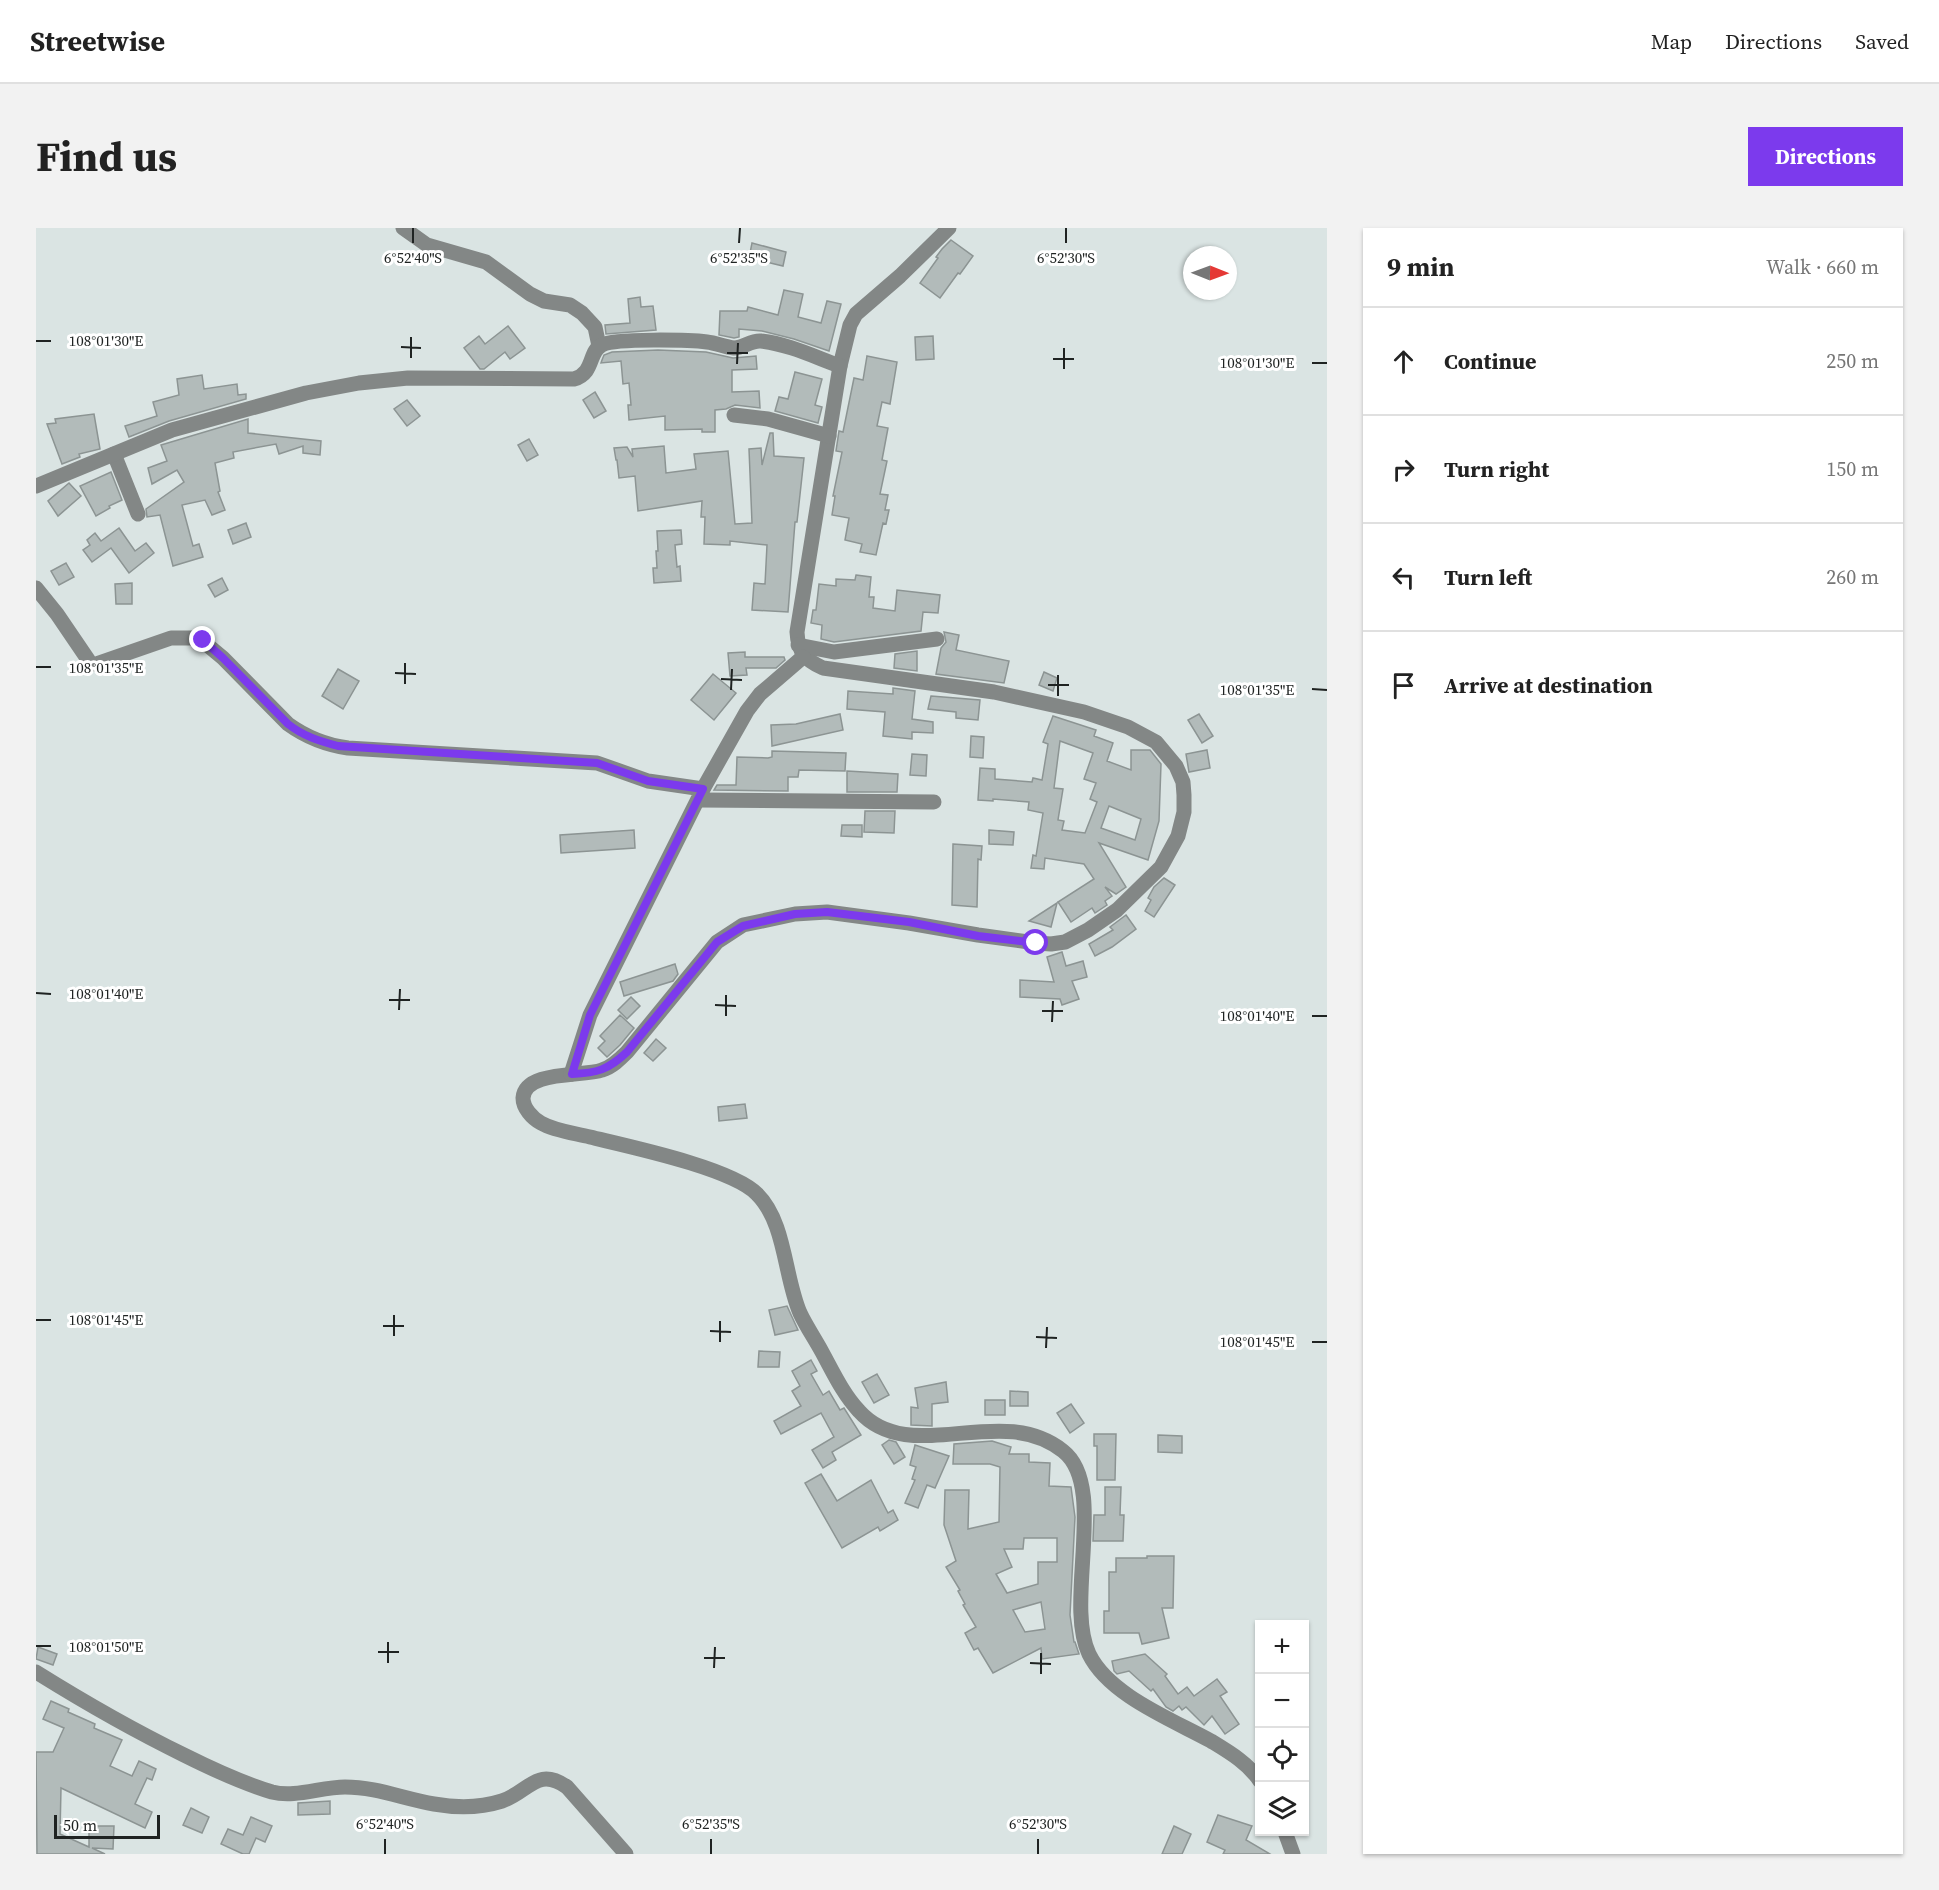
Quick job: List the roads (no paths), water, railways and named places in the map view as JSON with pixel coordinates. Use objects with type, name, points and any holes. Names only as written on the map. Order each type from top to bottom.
[{"type":"street","points":[[36,486],[172,429],[306,393],[359,383],[427,378],[574,378],[581,377],[586,372],[599,346],[595,327],[582,313],[570,305],[544,301],[517,286],[486,262],[427,245],[404,228]]},
{"type":"street","points":[[949,228],[900,276],[856,314],[850,325],[840,366],[797,632],[800,651],[810,662],[823,668],[994,692],[1084,712],[1128,727],[1156,742],[1176,766],[1183,782],[1184,804],[1178,836],[1161,867],[1117,910],[1088,930],[1065,942],[1036,943],[978,936],[909,922],[827,912],[795,914],[743,926],[717,942],[627,1052],[614,1064],[603,1070],[540,1080],[530,1084],[523,1099],[525,1107],[541,1123],[556,1129],[631,1146],[702,1167],[737,1181],[755,1192],[767,1206],[776,1226],[799,1312],[850,1401],[861,1414],[879,1428],[895,1433],[930,1435],[1012,1430],[1047,1440],[1065,1452],[1076,1464],[1081,1478],[1084,1510],[1081,1610],[1087,1651],[1098,1670],[1117,1689],[1232,1753],[1255,1774]]},
{"type":"street","points":[[599,346],[636,341],[706,342],[738,348],[754,341],[761,341],[795,349],[840,366]]},
{"type":"street","points":[[734,415],[768,418],[829,436]]},
{"type":"street","points":[[114,454],[138,514]]},
{"type":"street","points":[[36,588],[91,664],[171,638],[199,638],[223,658],[288,724],[299,732],[327,743],[348,748],[597,763],[648,781],[701,795],[934,802]]},
{"type":"street","points":[[572,1074],[590,1015],[613,966],[701,795],[747,711],[760,694],[800,651],[834,652],[937,639]]},
{"type":"street","points":[[36,1672],[139,1734],[216,1771],[272,1792],[295,1793],[322,1788],[366,1788],[433,1804],[464,1808],[511,1798],[537,1780],[548,1778],[558,1781],[567,1787],[626,1854]]},
{"type":"street","points":[[1286,1836],[1293,1854]]}]
